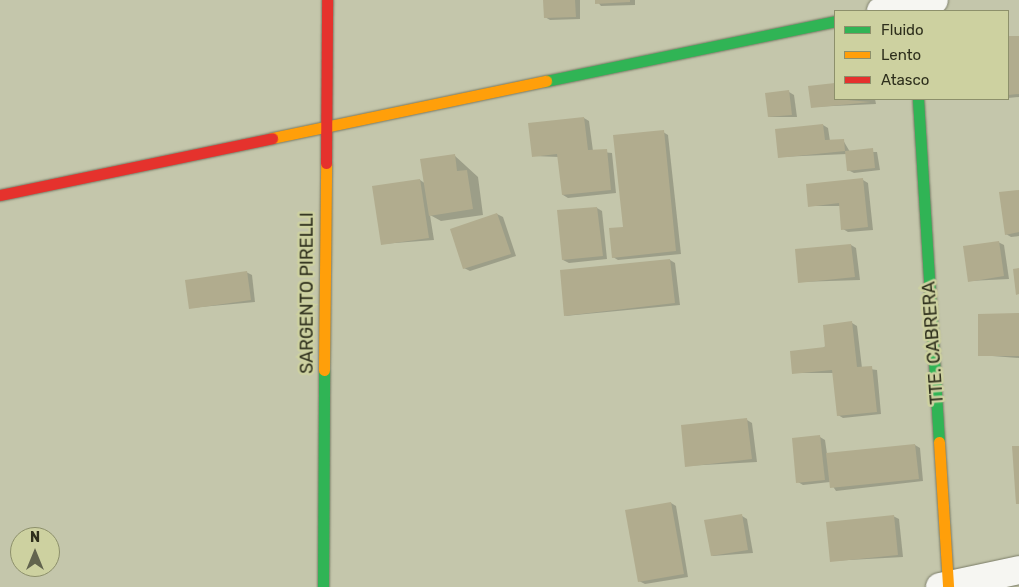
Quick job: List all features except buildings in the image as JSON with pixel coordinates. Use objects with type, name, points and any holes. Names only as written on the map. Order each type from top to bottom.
[{"type":"street","name":"SARGENTO PIRELLI","points":[[323,587],[327,0]]},
{"type":"street","points":[[886,10],[917,4]]},
{"type":"street","points":[[0,196],[834,21]]},
{"type":"street","name":"TTE. CABRERA","points":[[918,100],[945,586]]},
{"type":"street","points":[[945,586],[1019,570]]},
{"type":"traffic: fast","points":[[546,81],[834,21]]},
{"type":"traffic: fast","points":[[918,100],[939,442]]},
{"type":"traffic: fast","points":[[323,587],[324,370]]},
{"type":"traffic: slow","points":[[272,138],[546,81]]},
{"type":"traffic: slow","points":[[324,370],[326,163]]},
{"type":"traffic: slow","points":[[939,442],[948,587]]},
{"type":"traffic: jam","points":[[326,163],[327,0]]},
{"type":"traffic: jam","points":[[0,195],[272,138]]}]
